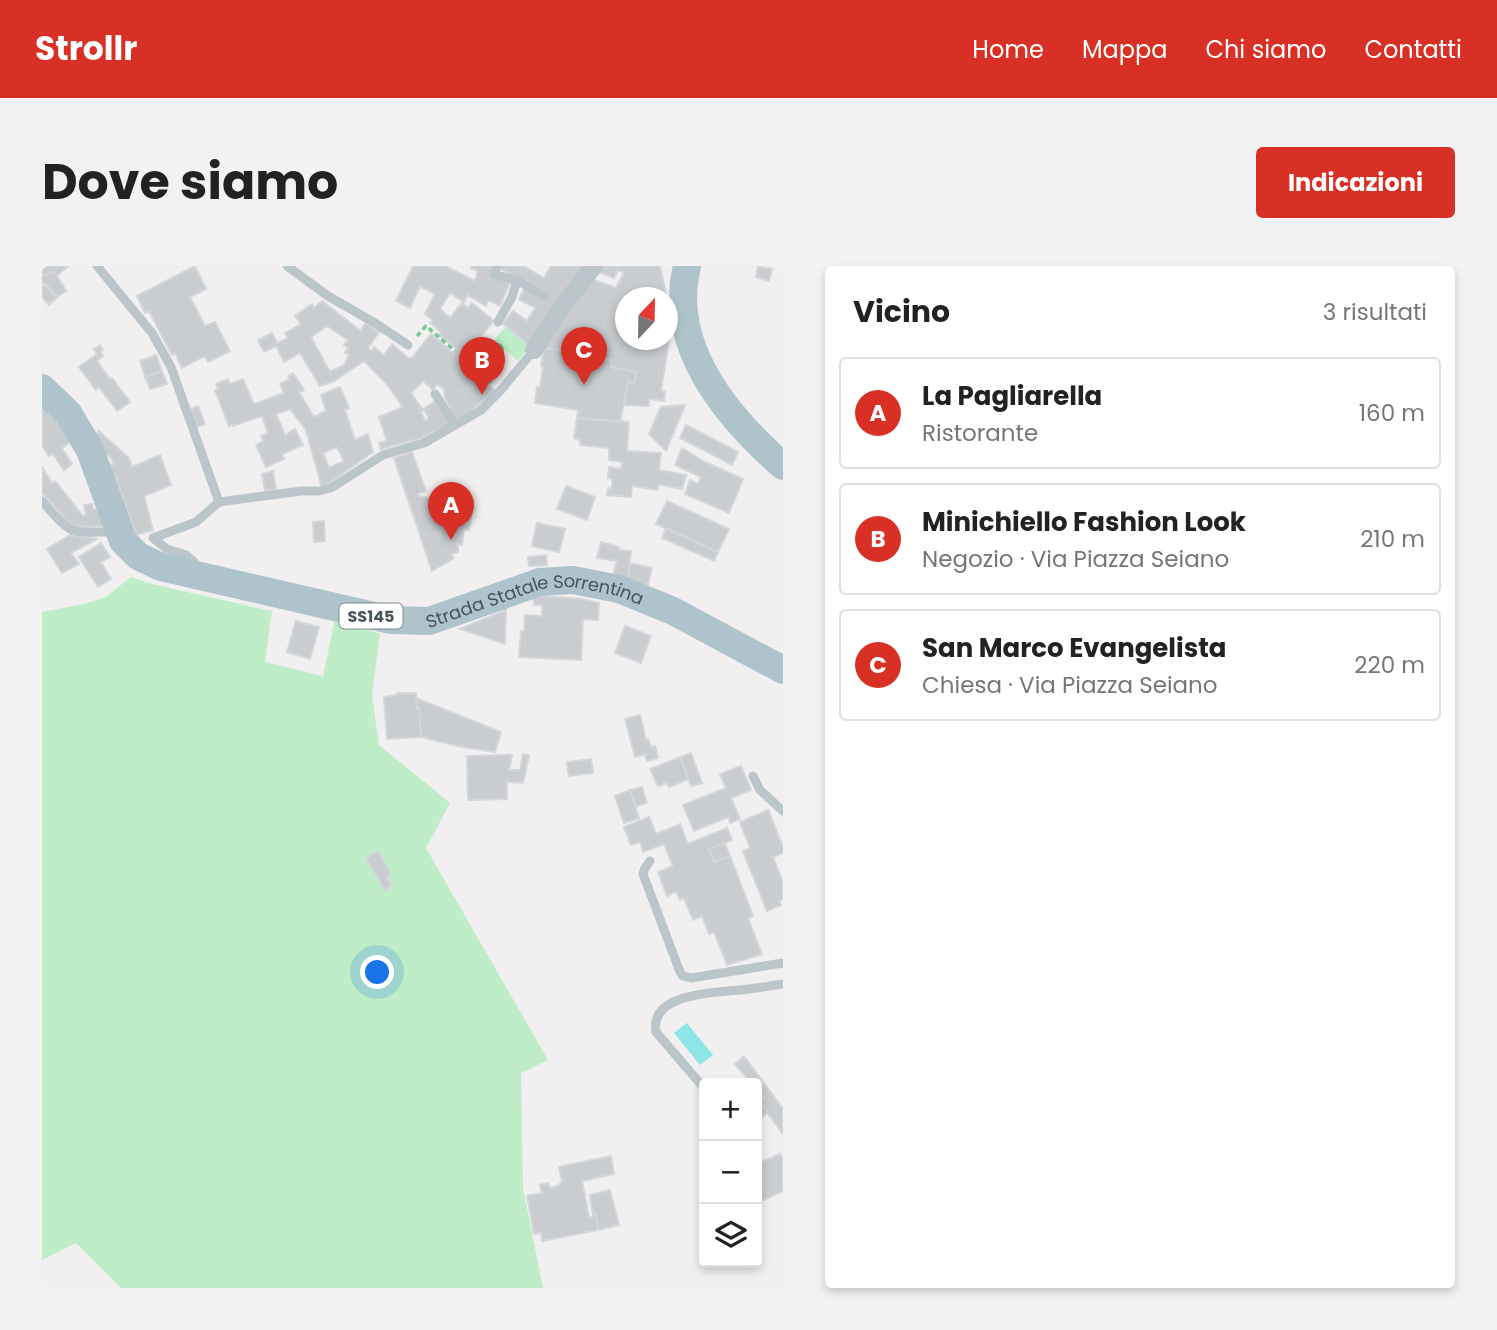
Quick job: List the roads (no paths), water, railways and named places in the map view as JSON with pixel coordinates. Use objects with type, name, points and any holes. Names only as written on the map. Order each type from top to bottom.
[{"type":"main road","points":[[687,266],[682,284],[684,321],[695,357],[713,391],[757,443],[783,467]]},
{"type":"main road","points":[[42,388],[68,413],[90,450],[123,541]]},
{"type":"main road","name":"Strada Statale Sorrentina","points":[[123,541],[138,556],[161,567],[391,620],[429,621],[540,582],[573,580],[619,589],[673,611],[783,670]]},
{"type":"street","points":[[534,350],[560,305],[594,266]]},
{"type":"lane","points":[[97,266],[152,333],[171,367],[219,502]]},
{"type":"lane","points":[[287,266],[328,296],[408,345]]},
{"type":"lane","points":[[497,266],[494,275],[517,280],[544,296]]},
{"type":"lane","points":[[498,322],[512,297],[517,280]]},
{"type":"lane","points":[[189,574],[194,562],[186,555],[167,549],[153,538],[197,522],[219,502],[331,488],[383,454],[424,443],[481,410],[534,350]]},
{"type":"lane","points":[[435,394],[456,425]]},
{"type":"lane","points":[[42,500],[69,528],[75,531],[109,532],[123,541]]},
{"type":"lane","points":[[753,776],[760,789],[783,811]]},
{"type":"lane","points":[[650,861],[643,874],[683,976],[691,978],[783,963]]},
{"type":"lane","points":[[699,1082],[656,1031],[654,1022],[661,1009],[672,1002],[695,995],[783,984]]},
{"type":"water","points":[[687,1023],[713,1055],[700,1065],[674,1033]]},
{"type":"place","name":"San Marco Evangelista","points":[[584,385]]},
{"type":"place","name":"Minichiello Fashion Look","points":[[482,395]]},
{"type":"place","name":"La Pagliarella","points":[[451,540]]}]
